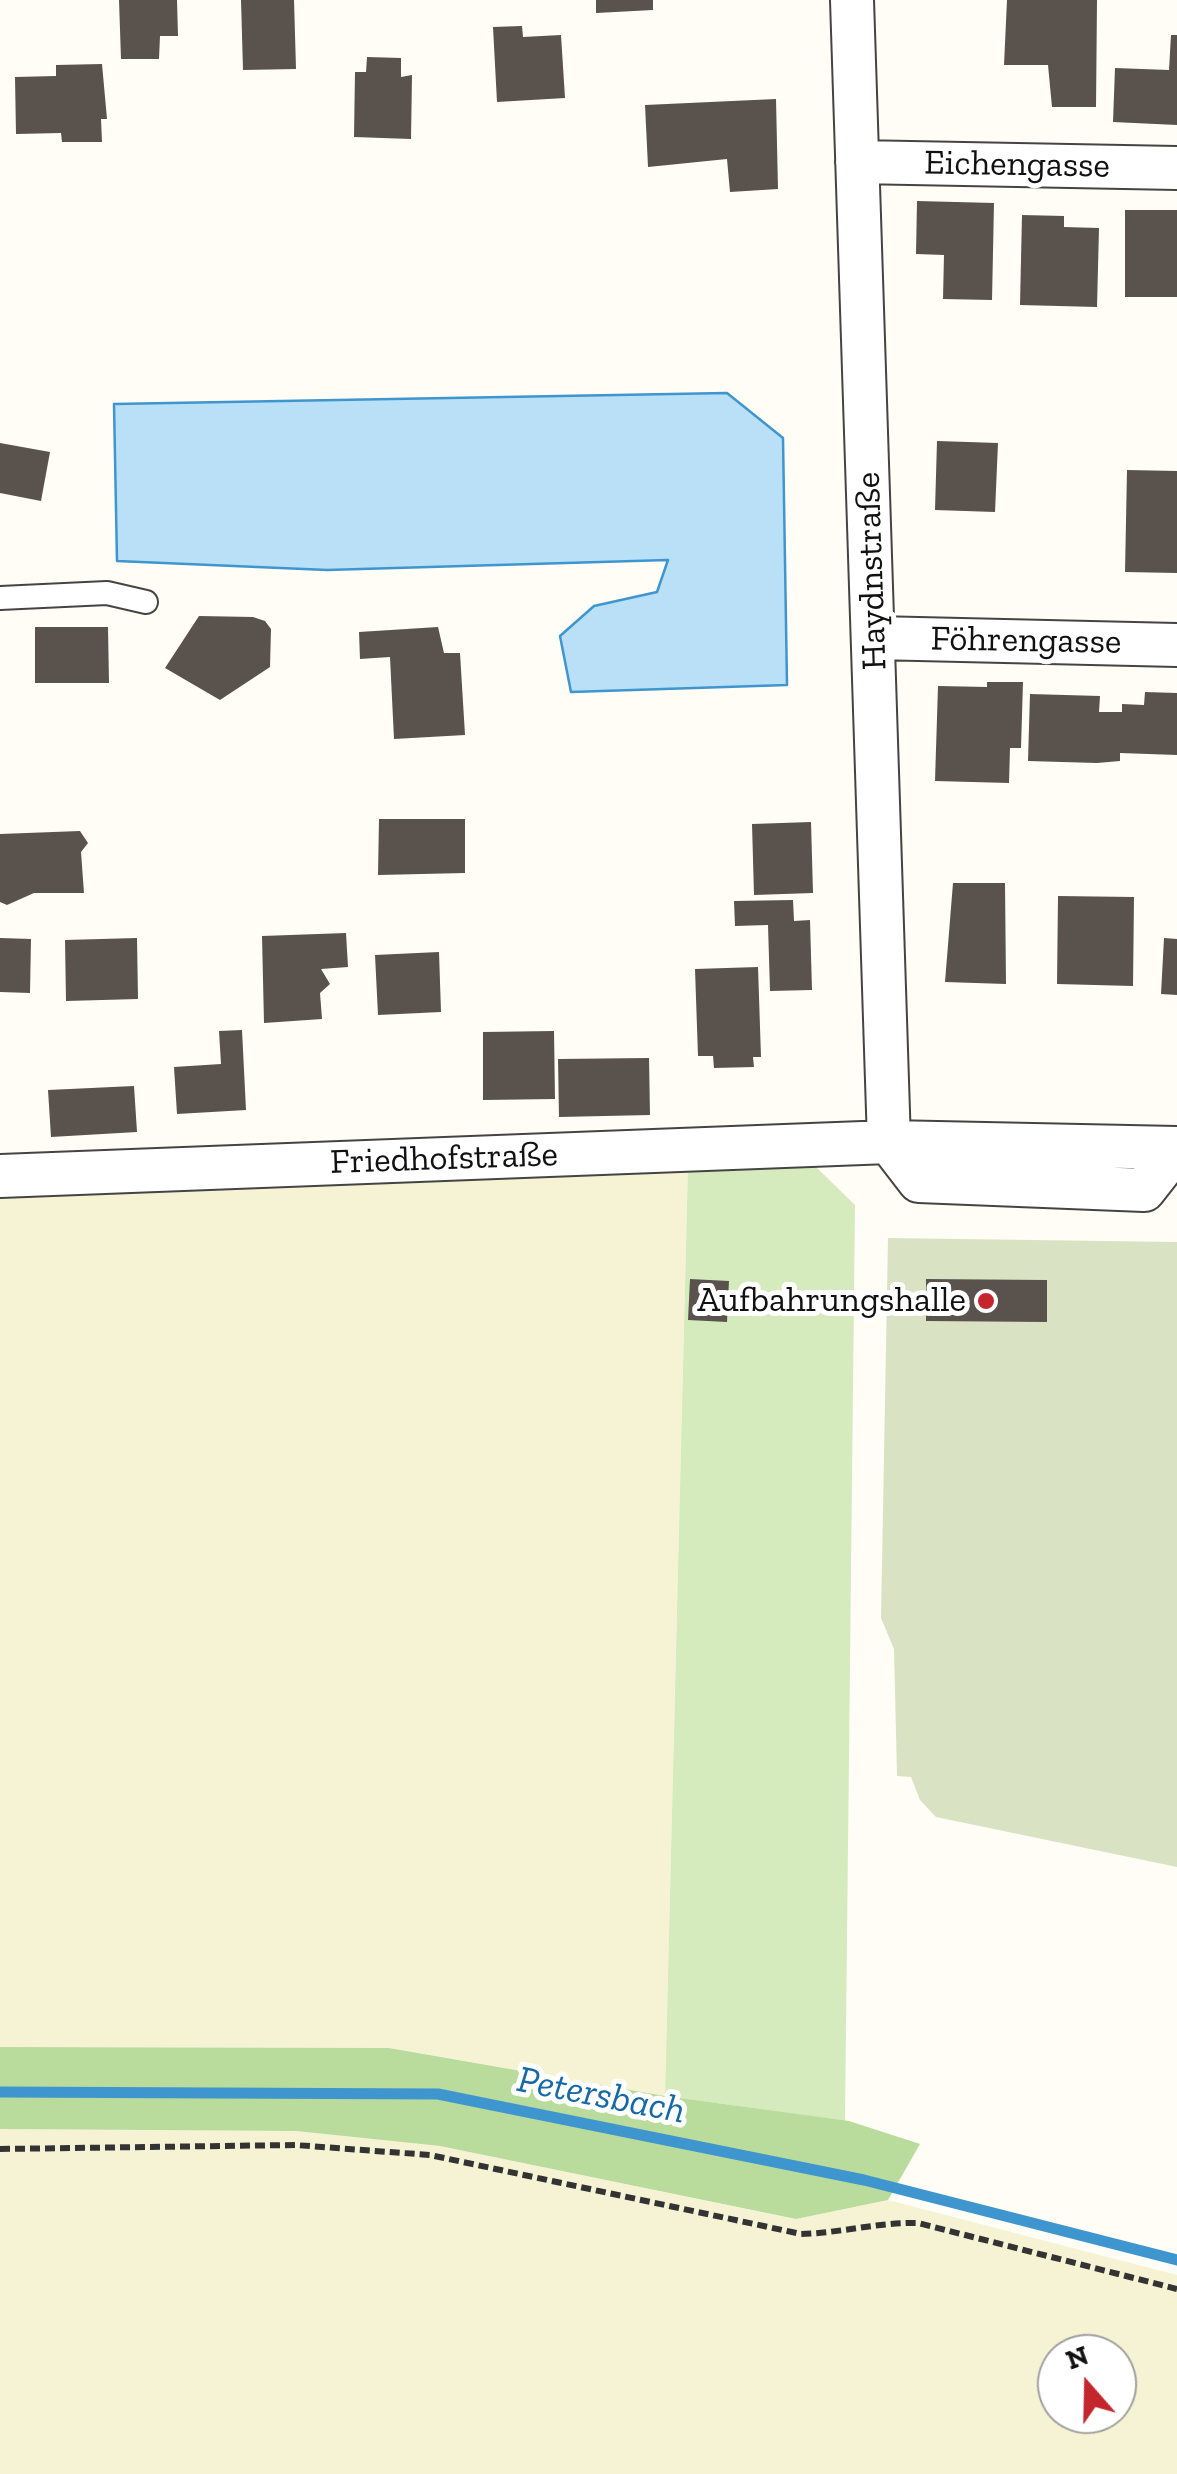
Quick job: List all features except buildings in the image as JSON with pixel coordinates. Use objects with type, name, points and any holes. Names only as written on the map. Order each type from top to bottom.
[{"type":"street","name":"Haydnstraße","points":[[852,0],[889,1142]]},
{"type":"street","name":"Eichengasse","points":[[857,162],[1177,168]]},
{"type":"street","name":"Föhrengasse","points":[[875,638],[1177,645]]},
{"type":"street","name":"Friedhofstraße","points":[[0,1176],[889,1142],[1177,1148],[1144,1190],[920,1181],[889,1142]]},
{"type":"lane","points":[[0,598],[106,592],[146,602]]},
{"type":"path","points":[[0,2149],[295,2145],[430,2154],[802,2234],[832,2233],[879,2222],[918,2223],[1177,2289]]},
{"type":"shaded area","points":[[688,1164],[665,2096],[389,2048],[0,2047],[0,1185]]},
{"type":"shaded area","points":[[0,2129],[296,2131],[440,2146],[795,2219],[888,2200],[1177,2275],[1177,2474],[0,2474]]},
{"type":"green space","points":[[812,1163],[855,1205],[845,2121],[665,2096],[688,1164]]},
{"type":"green space","points":[[888,1238],[1177,1242],[1177,1867],[936,1817],[920,1800],[911,1777],[897,1776],[894,1649],[881,1618]]},
{"type":"green space","points":[[0,2047],[389,2048],[665,2096],[849,2121],[920,2144],[888,2200],[796,2219],[440,2146],[296,2131],[0,2129]]},
{"type":"water","points":[[727,393],[783,438],[787,685],[571,692],[560,636],[594,606],[657,592],[668,560],[327,570],[117,561],[114,404]]},
{"type":"waterway","name":"Petersbach","points":[[0,2092],[438,2094],[864,2180],[1177,2260]]},
{"type":"place","name":"Aufbahrungshalle","points":[[986,1301]]}]
